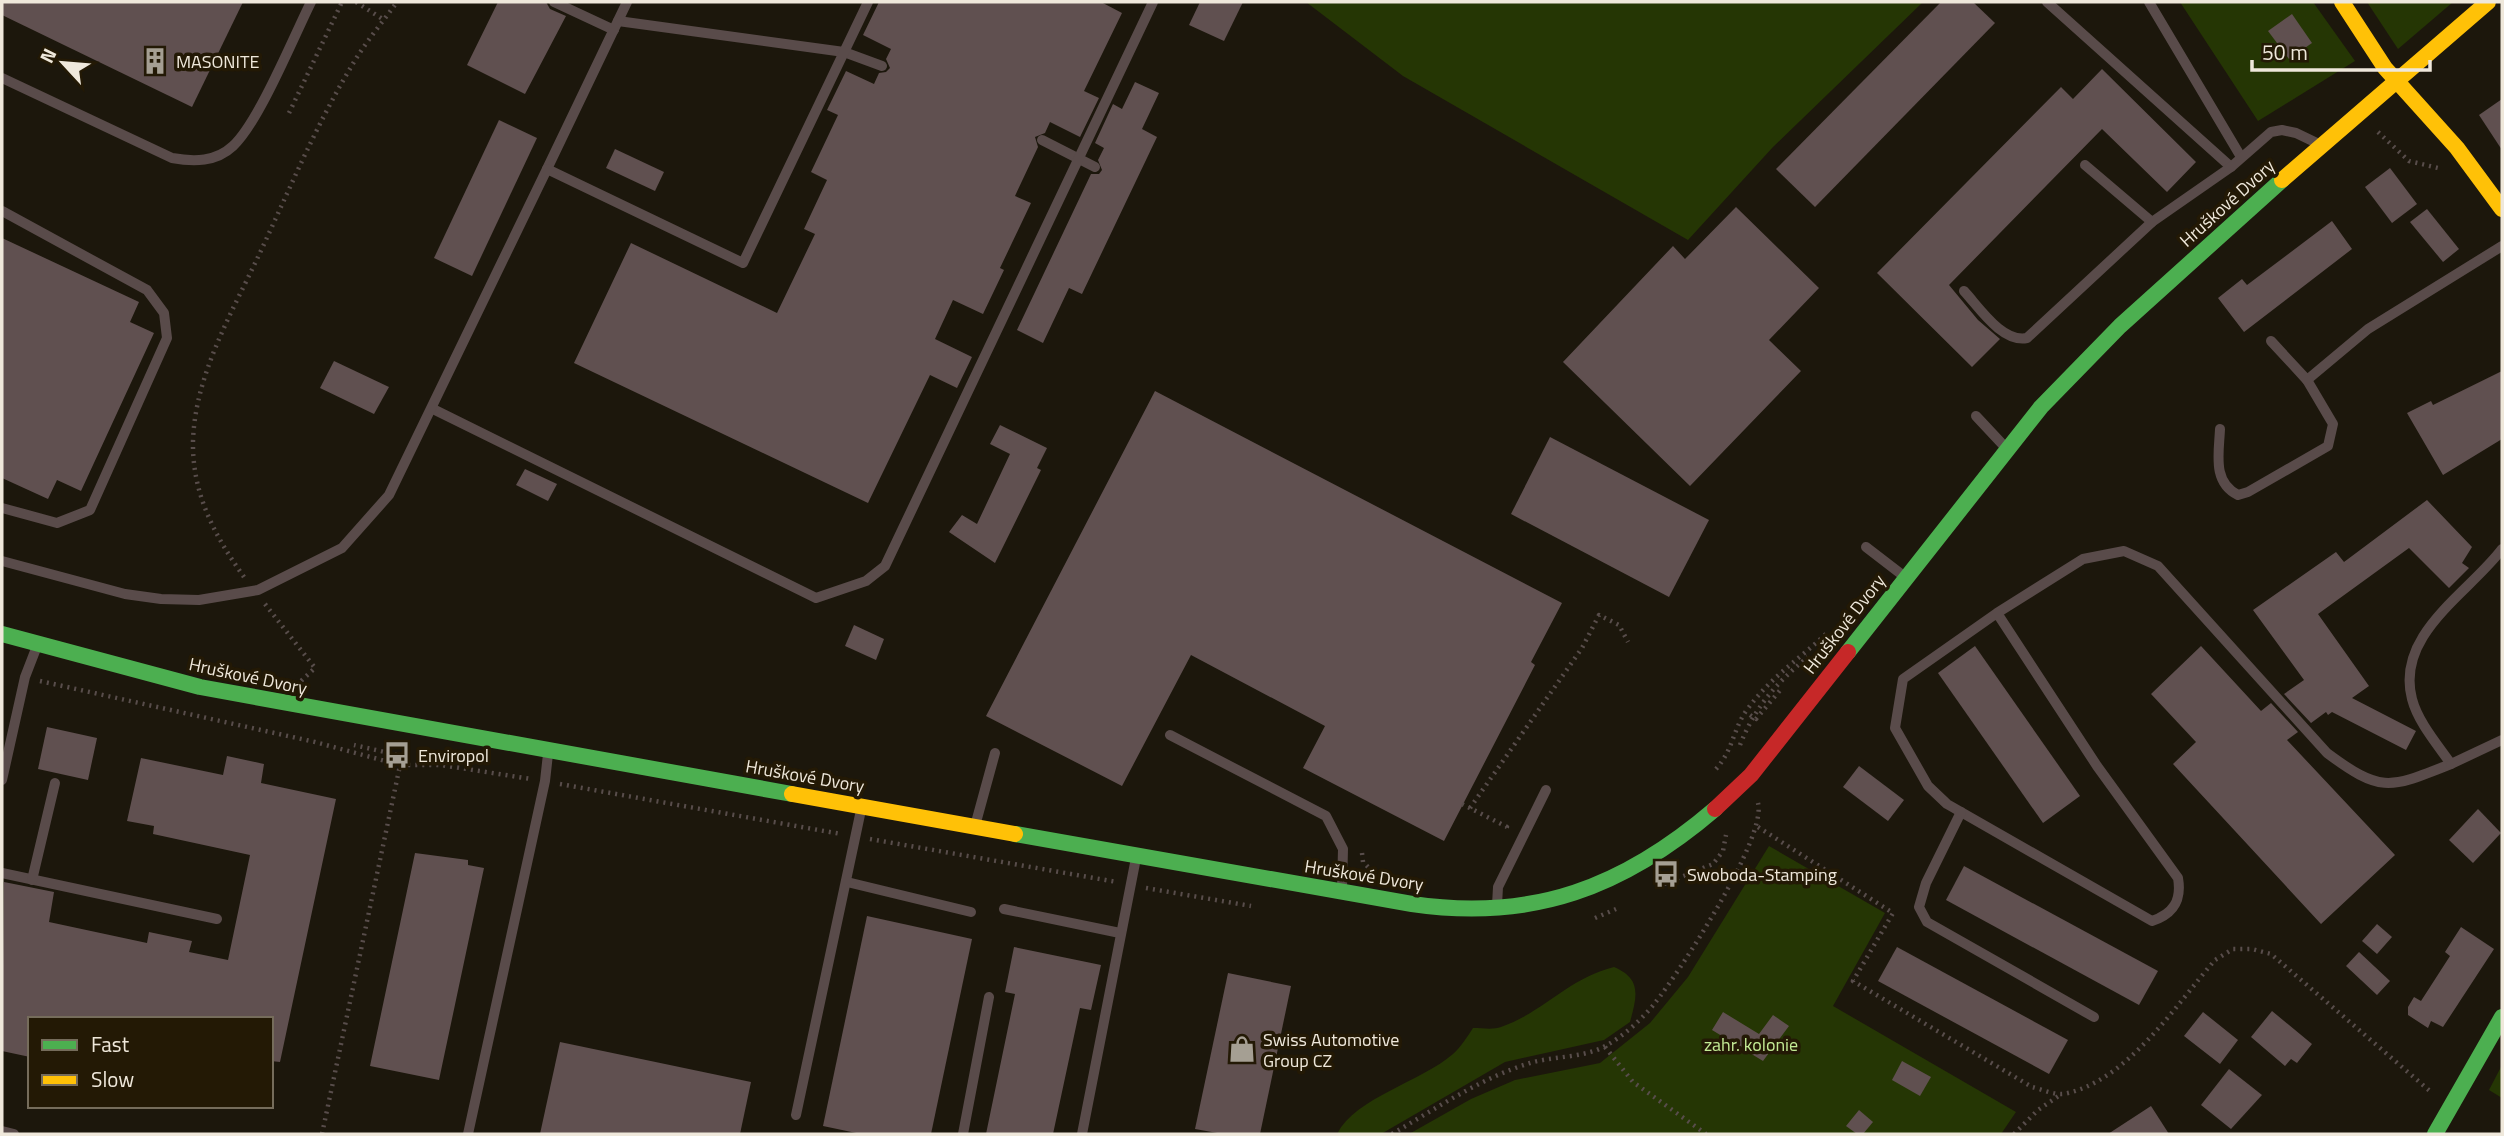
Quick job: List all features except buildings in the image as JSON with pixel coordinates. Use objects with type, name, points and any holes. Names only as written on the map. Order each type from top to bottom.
[{"type":"street","points":[[2342,2],[2398,82],[2457,148],[2502,209]]},
{"type":"street","name":"Hruškové Dvory","points":[[2,634],[200,687],[294,706],[1342,892],[1451,908],[1496,909],[1555,900],[1640,868],[1691,833],[1751,775],[2042,407],[2120,326],[2322,145],[2488,2]]},
{"type":"street","points":[[2435,1134],[2502,1017]]},
{"type":"lane","points":[[2,78],[172,158],[193,162],[212,159],[233,146],[254,116],[311,2]]},
{"type":"lane","points":[[554,2],[616,25],[844,52],[881,66]]},
{"type":"lane","points":[[2,561],[125,594],[199,600],[258,590],[342,548],[389,495],[433,409],[627,2]]},
{"type":"lane","points":[[547,169],[743,263],[868,2]]},
{"type":"lane","points":[[433,409],[816,598],[866,582],[885,566],[1153,2]]},
{"type":"lane","points":[[2047,2],[2231,167]]},
{"type":"lane","points":[[2150,2],[2241,157]]},
{"type":"lane","points":[[1964,291],[2004,332],[2018,340],[2027,338],[2152,222],[2231,167],[2271,132],[2282,130],[2322,145]]},
{"type":"lane","points":[[1042,140],[1095,167]]},
{"type":"lane","points":[[2085,165],[2152,222]]},
{"type":"lane","points":[[2,211],[147,290],[164,313],[167,338],[90,510],[57,523],[2,508]]},
{"type":"lane","points":[[2307,380],[2368,329],[2502,246]]},
{"type":"lane","points":[[2220,429],[2219,476],[2229,490],[2238,495],[2320,452],[2332,438],[2333,424],[2307,380],[2271,341]]},
{"type":"lane","points":[[1976,416],[2007,449]]},
{"type":"lane","points":[[1866,547],[1905,577]]},
{"type":"lane","points":[[2451,764],[2412,701],[2409,680],[2413,653],[2430,626],[2502,549]]},
{"type":"lane","points":[[1997,613],[2097,766],[2178,878],[2179,899],[2173,909],[2162,918],[2152,921],[1961,812],[1928,786],[1904,749],[1895,728],[1903,679],[1997,613],[2083,559],[2124,551],[2142,557],[2168,576],[2309,735],[2359,777],[2401,784],[2502,740]]},
{"type":"lane","points":[[2,780],[25,677],[38,644]]},
{"type":"lane","points":[[1170,735],[1325,816],[1343,849],[1342,892]]},
{"type":"lane","points":[[468,1134],[545,781],[549,752]]},
{"type":"lane","points":[[975,828],[995,753]]},
{"type":"lane","points":[[32,880],[55,783]]},
{"type":"lane","points":[[1496,909],[1499,887],[1546,790]]},
{"type":"lane","points":[[796,1115],[862,805]]},
{"type":"lane","points":[[1961,812],[1926,883],[1919,907],[1927,922],[2094,1017]]},
{"type":"lane","points":[[1082,1134],[1137,855]]},
{"type":"lane","points":[[2,873],[217,919]]},
{"type":"lane","points":[[847,882],[971,912]]},
{"type":"lane","points":[[1004,909],[1120,933]]},
{"type":"lane","points":[[963,1134],[989,997]]},
{"type":"lane","points":[[2,1131],[14,1134]]},
{"type":"path","points":[[289,113],[342,2]]},
{"type":"path","points":[[356,2],[384,20]]},
{"type":"path","points":[[294,706],[298,683],[315,667],[266,607],[255,581],[248,583],[220,543],[204,508],[193,445],[199,400],[226,324],[321,123],[352,65],[397,2]]},
{"type":"path","points":[[2373,132],[2378,132],[2409,161],[2444,169]]},
{"type":"path","points":[[1470,808],[1582,648],[1599,615],[1619,625],[1628,642]]},
{"type":"path","points":[[1713,772],[1729,754],[1746,711],[1773,677],[1826,634],[1834,623]]},
{"type":"path","points":[[25,677],[315,742],[360,757],[400,765],[441,765],[545,781],[1130,885]]},
{"type":"path","points":[[1746,711],[1756,719],[1782,688]]},
{"type":"path","points":[[322,1134],[402,756],[341,741]]},
{"type":"path","points":[[1750,802],[1756,795]]},
{"type":"path","points":[[1462,804],[1507,827],[1502,838]]},
{"type":"path","points":[[1392,1134],[1454,1098],[1528,1064],[1605,1047],[1629,1029],[1655,1003],[1706,926],[1758,827],[1893,913],[1853,981],[2032,1087],[2060,1095]]},
{"type":"path","points":[[1343,849],[1362,849],[1363,862],[1373,870]]},
{"type":"path","points":[[2014,1134],[2038,1110],[2060,1095],[2096,1083],[2126,1062],[2214,960],[2233,949],[2252,948],[2271,954],[2300,976],[2450,1109]]},
{"type":"path","points":[[1605,1047],[1633,1082],[1706,1134]]},
{"type":"green space","points":[[1306,2],[1923,2],[1773,147],[1688,240],[1403,76]]},
{"type":"green space","points":[[2180,2],[2313,2],[2355,61],[2258,121]]},
{"type":"green space","points":[[2367,2],[2453,2],[2398,49]]},
{"type":"green space","name":"zahr. kolonie","points":[[1769,846],[1885,913],[1833,1006],[2016,1112],[2001,1134],[1409,1134],[1471,1099],[1515,1080],[1600,1063],[1650,1023],[1688,977]]},
{"type":"green space","points":[[1614,967],[1633,983],[1634,1004],[1630,1022],[1604,1040],[1505,1062],[1381,1134],[1337,1134],[1346,1121],[1359,1110],[1453,1054],[1473,1028],[1498,1028],[1516,1021],[1583,979]]},
{"type":"green space","points":[[2502,1065],[2502,1098],[2489,1090]]},
{"type":"traffic: fast","points":[[1848,652],[2041,407],[2120,326],[2282,180]]},
{"type":"traffic: fast","points":[[2,634],[200,687],[792,794]]},
{"type":"traffic: fast","points":[[1015,834],[1412,904],[1498,908],[1575,892],[1611,878],[1681,836],[1715,809]]},
{"type":"traffic: fast","points":[[2435,1134],[2502,1017]]},
{"type":"traffic: slow","points":[[2342,2],[2385,68],[2457,148],[2502,209]]},
{"type":"traffic: slow","points":[[2282,180],[2488,2]]},
{"type":"traffic: slow","points":[[792,794],[1015,834]]},
{"type":"traffic: jam","points":[[1715,809],[1751,775],[1848,652]]},
{"type":"place","name":"MASONITE","points":[[155,61]]},
{"type":"place","name":"Enviropol","points":[[397,755]]},
{"type":"place","name":"Swoboda-Stamping","points":[[1666,874]]},
{"type":"place","name":"Swiss Automotive Group CZ","points":[[1242,1049]]}]
